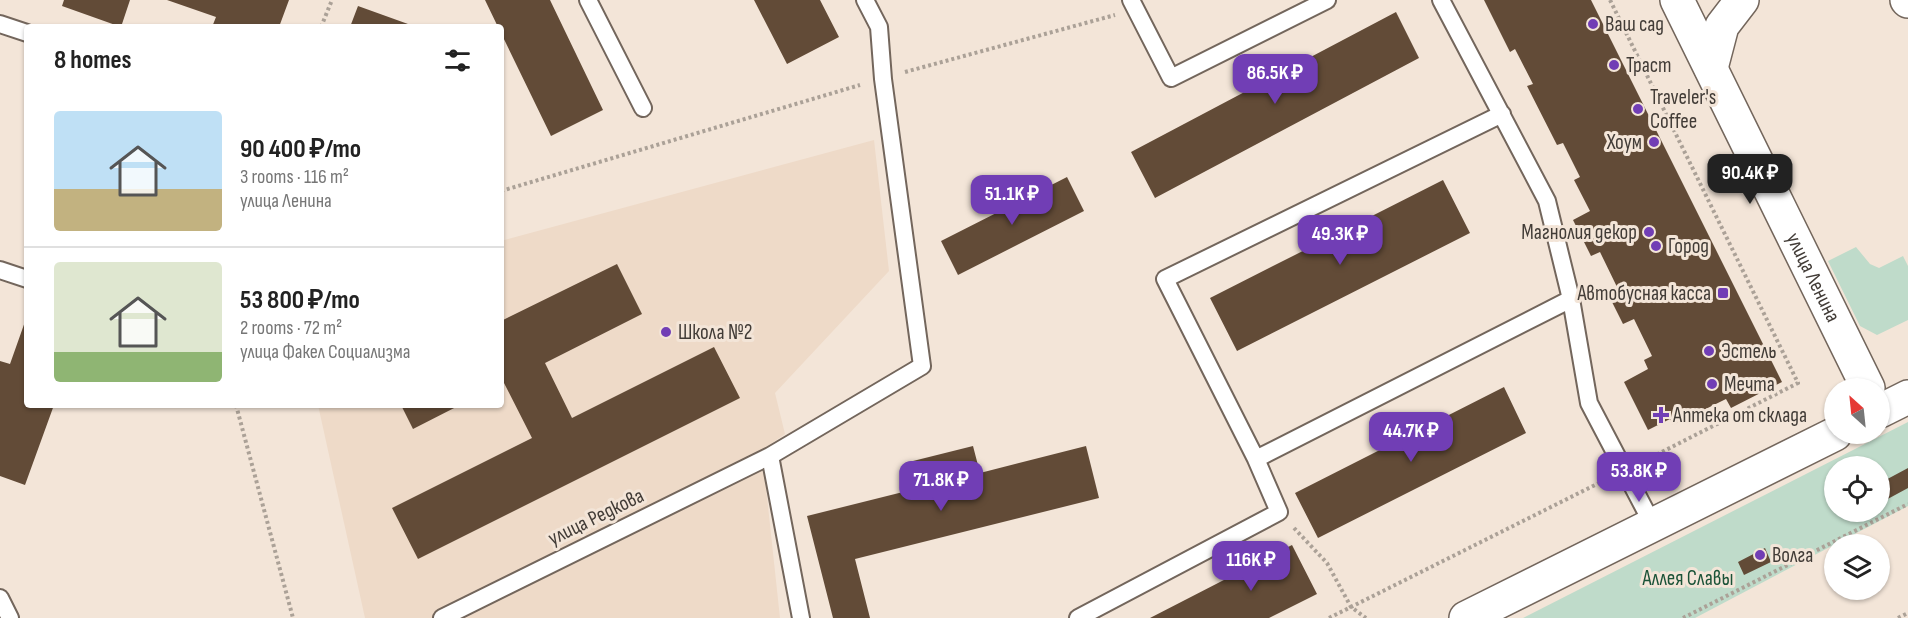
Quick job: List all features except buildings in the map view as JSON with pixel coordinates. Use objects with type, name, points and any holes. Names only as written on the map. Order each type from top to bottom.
[{"type":"street","name":"улица Ленина","points":[[1677,0],[1863,378]]},
{"type":"street","points":[[1711,68],[1722,26],[1743,0]]},
{"type":"street","points":[[1890,406],[1908,397]]},
{"type":"street","points":[[1466,618],[1824,440]]},
{"type":"lane","points":[[588,0],[643,108]]},
{"type":"lane","points":[[865,0],[879,27],[883,78]]},
{"type":"lane","points":[[1133,5],[1171,78],[1327,0]]},
{"type":"lane","points":[[1441,0],[1547,201],[1571,299],[1589,403],[1653,525]]},
{"type":"lane","points":[[0,24],[24,32]]},
{"type":"lane","name":"улица Редкова","points":[[441,618],[770,456],[922,366],[883,78]]},
{"type":"lane","points":[[1078,618],[1279,512],[1256,459],[1166,279],[1502,114]]},
{"type":"lane","points":[[0,270],[24,278]]},
{"type":"lane","points":[[1256,459],[1571,299]]},
{"type":"lane","points":[[770,456],[801,618]]},
{"type":"lane","points":[[0,598],[10,618]]},
{"type":"path","points":[[322,24],[332,0]]},
{"type":"path","points":[[1329,618],[1798,383],[1610,0]]},
{"type":"path","points":[[504,190],[1133,5]]},
{"type":"path","points":[[237,408],[293,618]]},
{"type":"path","points":[[1683,618],[1908,504]]},
{"type":"path","points":[[1279,512],[1327,563],[1351,607],[1366,618]]},
{"type":"path","points":[[1898,618],[1908,613]]},
{"type":"shaded area","name":"Школа №2","points":[[874,140],[889,271],[775,393],[785,434],[762,450],[780,618],[365,618],[319,408],[504,408],[504,240]]},
{"type":"green space","points":[[1856,247],[1870,264],[1879,268],[1903,256],[1908,266],[1908,320],[1877,335],[1860,326],[1828,261]]},
{"type":"green space","name":"Аллея Славы","points":[[1908,422],[1908,506],[1890,515],[1890,456],[1841,456],[1865,444],[1890,444],[1890,431]]},
{"type":"green space","name":"Аллея Славы","points":[[1824,465],[1824,522],[1878,522],[1855,534],[1824,534],[1824,550],[1695,618],[1523,618]]},
{"type":"place","name":"Ваш сад","points":[[1593,24]]},
{"type":"place","name":"Траст","points":[[1614,65]]},
{"type":"place","name":"Traveler's Coffee","points":[[1638,109]]},
{"type":"place","name":"Хоум","points":[[1654,142]]},
{"type":"place","name":"Магнолия декор","points":[[1649,232]]},
{"type":"place","name":"Город","points":[[1656,246]]},
{"type":"place","name":"Автобусная касса","points":[[1723,293]]},
{"type":"place","name":"Школа №2","points":[[666,332]]},
{"type":"place","name":"Эстель","points":[[1709,351]]},
{"type":"place","name":"Мечта","points":[[1712,384]]},
{"type":"place","name":"Аптека от склада","points":[[1661,415]]},
{"type":"place","name":"Волга","points":[[1760,555]]}]
